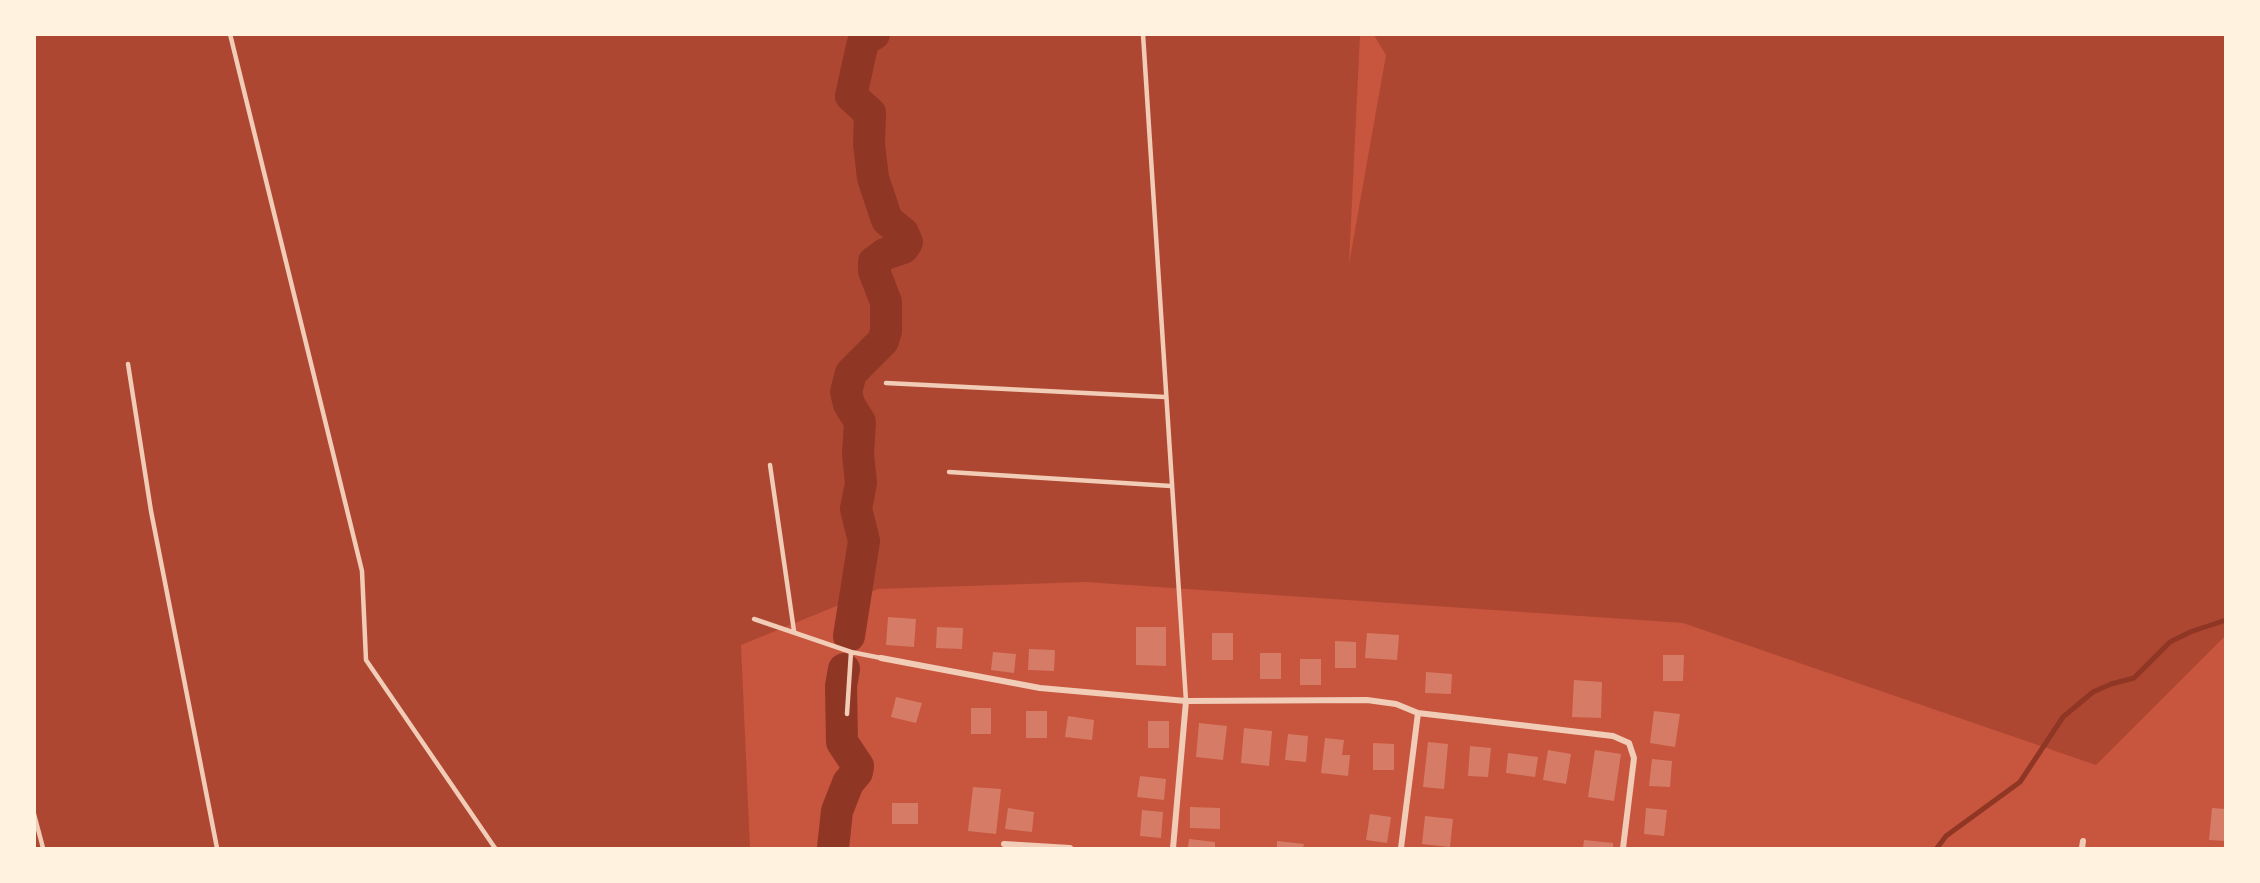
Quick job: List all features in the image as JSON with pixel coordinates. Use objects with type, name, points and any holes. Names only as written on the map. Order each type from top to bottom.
[{"type":"street","points":[[881,658],[1040,688],[1186,701],[1367,700],[1396,704],[1418,713],[1613,736],[1629,743],[1634,758],[1623,849]]},
{"type":"street","points":[[1173,849],[1186,701]]},
{"type":"street","points":[[1401,849],[1418,713]]},
{"type":"street","points":[[1004,844],[1070,849]]},
{"type":"lane","points":[[230,34],[362,571],[366,660],[495,849]]},
{"type":"lane","points":[[1143,34],[1186,701]]},
{"type":"lane","points":[[128,364],[151,511],[217,849]]},
{"type":"lane","points":[[886,383],[1165,397]]},
{"type":"lane","points":[[770,465],[794,631]]},
{"type":"lane","points":[[949,472],[1171,486]]},
{"type":"lane","points":[[754,619],[851,652],[881,658]]},
{"type":"lane","points":[[847,714],[851,652]]},
{"type":"lane","points":[[34,814],[43,849]]},
{"type":"shaded area","points":[[34,35],[1360,35],[1349,264],[1386,55],[1374,35],[2225,35],[2225,636],[2096,765],[1683,623],[1085,582],[878,589],[741,645],[750,848],[35,848]]},
{"type":"building","points":[[888,617],[916,619],[914,647],[886,645]]},
{"type":"building","points":[[937,627],[963,628],[962,649],[936,648]]},
{"type":"building","points":[[1136,627],[1166,627],[1166,666],[1136,665]]},
{"type":"building","points":[[1212,633],[1233,633],[1233,660],[1212,660]]},
{"type":"building","points":[[1367,633],[1399,635],[1397,660],[1365,658]]},
{"type":"building","points":[[1335,641],[1356,642],[1356,668],[1335,668]]},
{"type":"building","points":[[1029,649],[1055,650],[1054,671],[1028,670]]},
{"type":"building","points":[[993,652],[1016,654],[1014,673],[991,670]]},
{"type":"building","points":[[1260,653],[1281,653],[1281,679],[1260,679]]},
{"type":"building","points":[[1663,655],[1684,655],[1683,681],[1663,681]]},
{"type":"building","points":[[1300,659],[1321,659],[1321,685],[1300,685]]},
{"type":"building","points":[[1426,672],[1452,674],[1451,694],[1425,693]]},
{"type":"building","points":[[1574,680],[1602,682],[1601,718],[1572,717]]},
{"type":"building","points":[[896,697],[922,703],[916,723],[891,717]]},
{"type":"building","points":[[971,708],[991,708],[991,734],[971,734]]},
{"type":"building","points":[[1026,711],[1047,711],[1047,738],[1026,738]]},
{"type":"building","points":[[1654,711],[1680,714],[1675,747],[1650,743]]},
{"type":"building","points":[[1068,716],[1094,720],[1092,740],[1065,737]]},
{"type":"building","points":[[1148,721],[1169,721],[1169,748],[1148,748]]},
{"type":"building","points":[[1199,723],[1227,726],[1223,760],[1196,757]]},
{"type":"building","points":[[1244,728],[1272,731],[1269,766],[1241,763]]},
{"type":"building","points":[[1288,734],[1308,736],[1306,762],[1285,760]]},
{"type":"building","points":[[1325,738],[1344,740],[1342,755],[1350,755],[1348,776],[1321,773]]},
{"type":"building","points":[[1428,742],[1448,744],[1444,789],[1423,787]]},
{"type":"building","points":[[1373,743],[1394,744],[1394,770],[1373,770]]},
{"type":"building","points":[[1470,746],[1491,748],[1488,777],[1468,776]]},
{"type":"building","points":[[1548,750],[1571,754],[1566,784],[1543,780]]},
{"type":"building","points":[[1595,750],[1621,754],[1614,801],[1588,797]]},
{"type":"building","points":[[1508,753],[1538,757],[1535,777],[1506,773]]},
{"type":"building","points":[[1652,759],[1672,761],[1670,787],[1649,786]]},
{"type":"building","points":[[1140,776],[1166,779],[1164,800],[1137,797]]},
{"type":"building","points":[[973,787],[1001,789],[996,834],[968,831]]},
{"type":"building","points":[[892,803],[918,803],[918,824],[892,824]]},
{"type":"building","points":[[1190,807],[1220,808],[1220,829],[1190,828]]},
{"type":"building","points":[[1008,808],[1034,812],[1032,832],[1005,829]]},
{"type":"building","points":[[1646,808],[1667,810],[1664,836],[1644,834]]},
{"type":"building","points":[[2212,808],[2226,809],[2226,841],[2209,840]]},
{"type":"building","points":[[1142,810],[1163,812],[1161,838],[1140,836]]},
{"type":"building","points":[[1370,814],[1391,817],[1387,843],[1366,840]]},
{"type":"building","points":[[1425,816],[1453,819],[1450,847],[1422,844]]},
{"type":"building","points":[[1189,839],[1215,842],[1215,848],[1188,848]]},
{"type":"building","points":[[1584,840],[1613,843],[1613,848],[1583,848]]},
{"type":"building","points":[[1277,841],[1304,844],[1303,848],[1277,848]]},
{"type":"waterway","points":[[849,636],[864,541],[856,509],[861,483],[858,454],[860,422],[849,404],[846,392],[851,373],[883,341],[886,331],[886,302],[874,271],[874,262],[885,254],[903,248],[907,242],[903,233],[887,220],[873,178],[869,144],[870,113],[851,96],[864,40],[874,34]]},
{"type":"waterway","points":[[1937,848],[1946,836],[2020,782],[2063,717],[2093,692],[2134,678],[2170,642],[2190,632],[2226,620]]},
{"type":"waterway","points":[[833,848],[837,811],[848,783],[857,772],[858,766],[842,742],[841,686],[844,669]]}]
